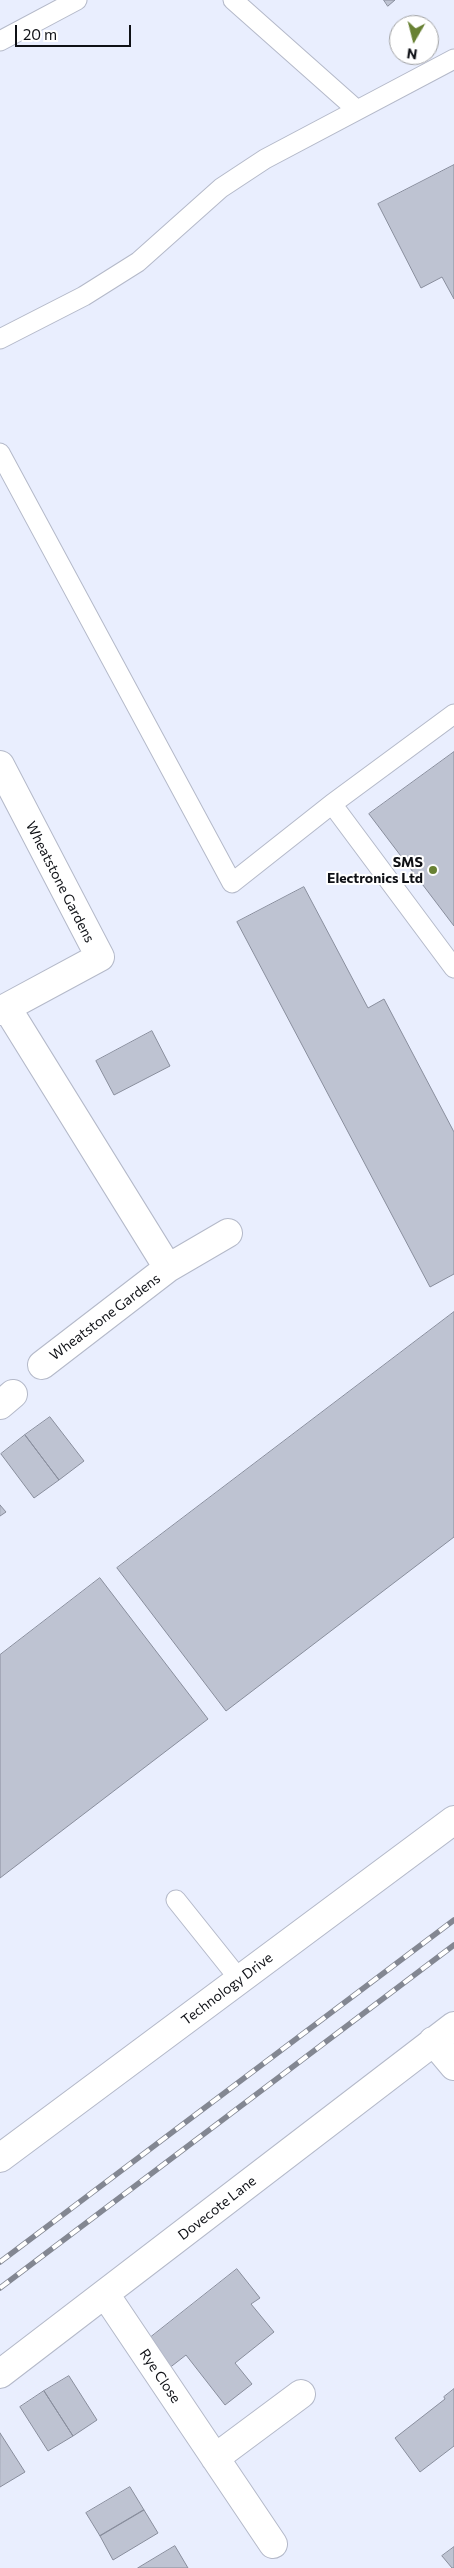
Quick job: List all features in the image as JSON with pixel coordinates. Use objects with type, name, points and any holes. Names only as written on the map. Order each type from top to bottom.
[{"type":"street","name":"Wheatstone Gardens","points":[[0,765],[100,957],[3,1009],[168,1268]]},
{"type":"street","name":"Wheatstone Gardens","points":[[42,1365],[168,1268],[228,1233]]},
{"type":"street","name":"Technology Drive","points":[[0,2158],[454,1820]]},
{"type":"street","name":"Dovecote Lane","points":[[0,2374],[444,2033],[454,2066]]},
{"type":"street","name":"Rye Close","points":[[105,2294],[274,2544]]},
{"type":"street","points":[[215,2458],[301,2394]]},
{"type":"lane","points":[[0,41],[78,0]]},
{"type":"lane","points":[[233,0],[357,110]]},
{"type":"lane","points":[[0,339],[84,296],[138,262],[221,188],[265,159],[454,58]]},
{"type":"lane","points":[[0,453],[232,883],[332,804],[454,714]]},
{"type":"lane","points":[[332,804],[454,968]]},
{"type":"lane","points":[[176,1900],[240,1980]]},
{"type":"building","points":[[384,0],[395,0],[388,6]]},
{"type":"building","points":[[454,165],[454,299],[442,277],[421,288],[378,204]]},
{"type":"building","name":"SMS Electronics Ltd","points":[[454,752],[454,926],[369,814]]},
{"type":"building","points":[[304,887],[368,1008],[384,999],[454,1132],[454,1274],[430,1287],[237,922]]},
{"type":"building","points":[[152,1031],[170,1066],[114,1095],[96,1061]]},
{"type":"building","points":[[454,1312],[454,1537],[226,1711],[117,1568]]},
{"type":"building","points":[[50,1417],[84,1461],[59,1480],[25,1435]]},
{"type":"building","points":[[25,1435],[59,1480],[34,1498],[1,1454]]},
{"type":"building","points":[[0,1505],[6,1512],[0,1516]]},
{"type":"building","points":[[100,1578],[208,1719],[0,1878],[0,1655]]},
{"type":"building","points":[[237,2269],[260,2298],[251,2304],[274,2332],[235,2363],[252,2384],[225,2405],[186,2355],[168,2369],[146,2341]]},
{"type":"building","points":[[69,2376],[97,2420],[73,2436],[44,2391]]},
{"type":"building","points":[[454,2389],[454,2446],[420,2472],[395,2438],[445,2399],[444,2397]]},
{"type":"building","points":[[44,2391],[73,2436],[48,2451],[20,2407]]},
{"type":"building","points":[[0,2433],[25,2472],[0,2487]]},
{"type":"building","points":[[130,2487],[144,2510],[100,2536],[86,2513]]},
{"type":"building","points":[[144,2510],[158,2533],[113,2560],[100,2536]]},
{"type":"building","points":[[175,2546],[188,2568],[138,2568]]},
{"type":"building","points":[[454,2547],[454,2568],[452,2568],[442,2556]]},
{"type":"railway","points":[[0,2262],[454,1920]]},
{"type":"railway","points":[[0,2288],[454,1945]]},
{"type":"place","name":"SMS Electronics Ltd","points":[[433,870]]}]
